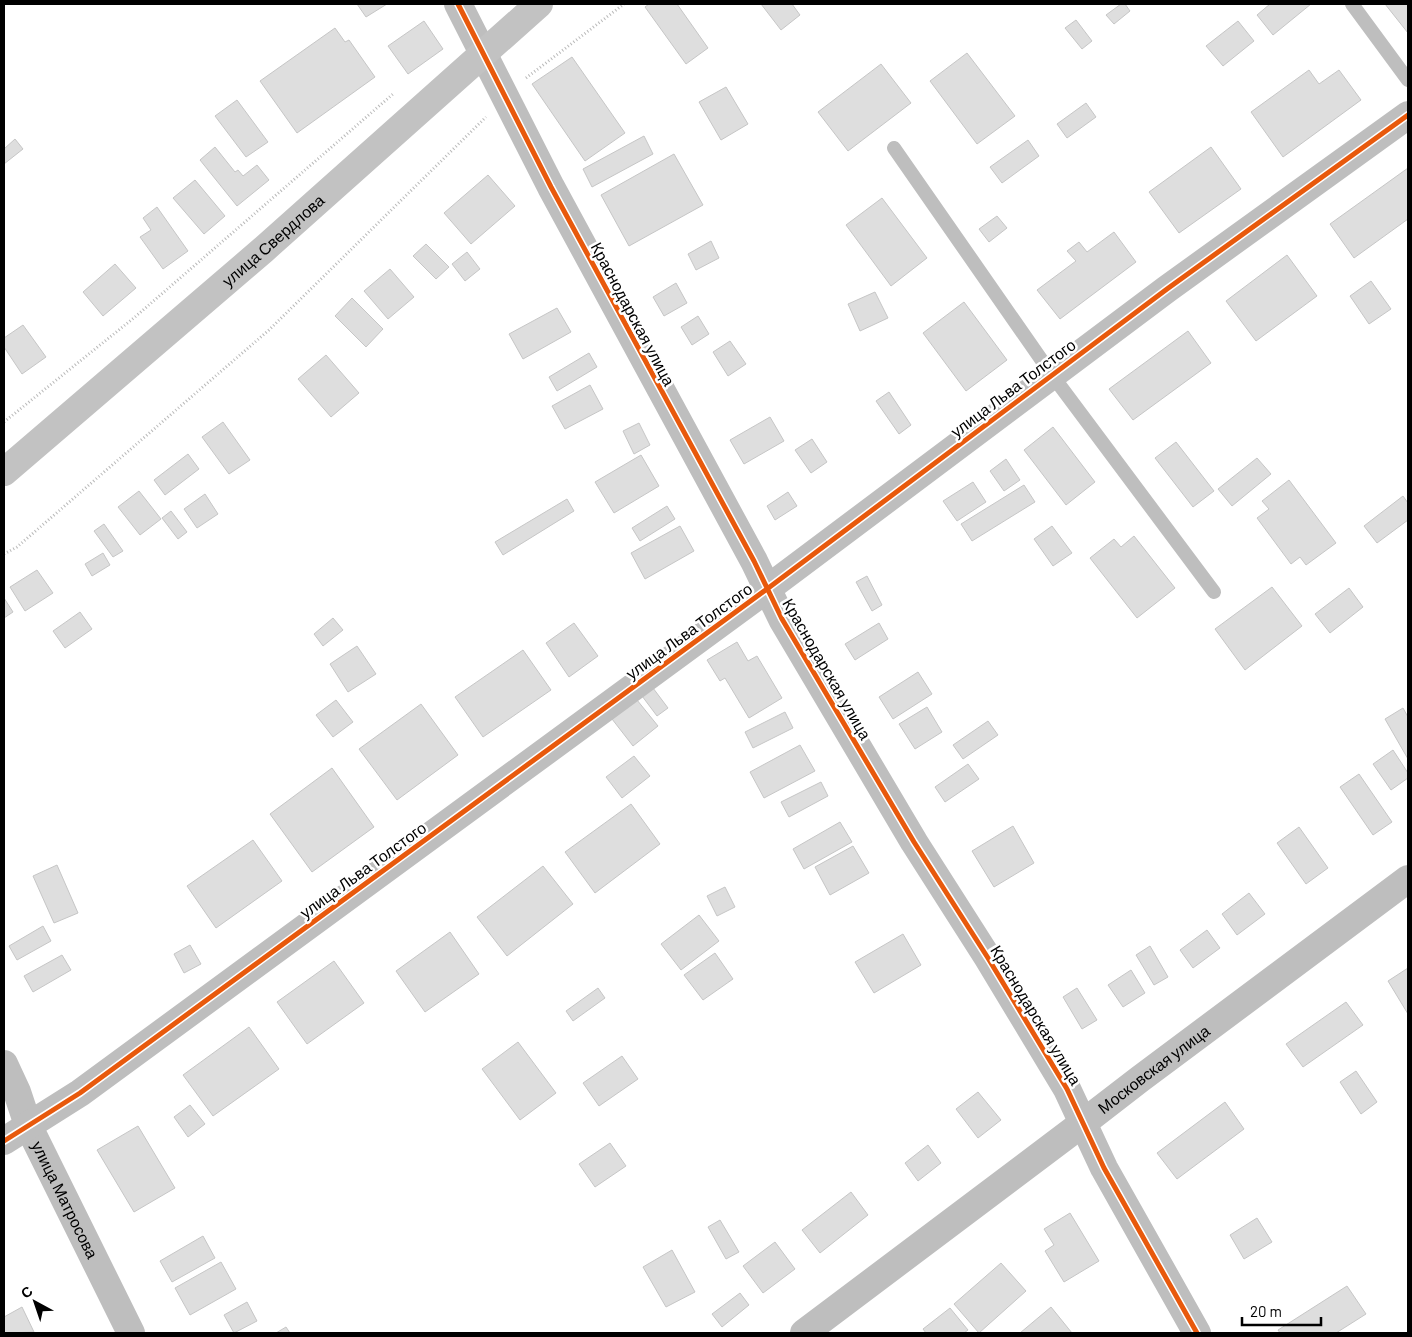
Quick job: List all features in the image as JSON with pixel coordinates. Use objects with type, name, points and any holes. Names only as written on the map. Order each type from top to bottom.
[{"type":"street","name":"Краснодарская улица","points":[[458,4],[551,187],[749,552],[787,628],[914,842],[988,958],[1067,1089],[1104,1168],[1197,1333]]},
{"type":"street","name":"улица Свердлова","points":[[4,472],[263,250],[539,4]]},
{"type":"street","name":"улица Льва Толстого","points":[[4,1141],[80,1093],[767,589],[1175,283],[1408,115]]},
{"type":"street","name":"Московская улица","points":[[804,1333],[1408,879]]},
{"type":"street","name":"улица Матросова","points":[[4,1064],[17,1092],[28,1125],[131,1333]]},
{"type":"lane","points":[[1352,4],[1408,80]]},
{"type":"lane","points":[[894,148],[1052,375],[1214,592]]},
{"type":"path","points":[[4,554],[17,547],[82,492],[268,330],[483,120],[504,95],[624,4]]},
{"type":"path","points":[[4,422],[134,316],[399,90]]},
{"type":"building","points":[[357,4],[387,4],[366,17]]},
{"type":"building","points":[[649,4],[677,4],[708,48],[686,64],[645,7]]},
{"type":"building","points":[[761,4],[792,4],[800,15],[781,30]]},
{"type":"building","points":[[1121,4],[1125,4],[1130,11],[1114,24],[1106,15]]},
{"type":"building","points":[[1270,4],[1311,4],[1273,35],[1257,15]]},
{"type":"building","points":[[1385,4],[1408,4],[1408,33]]},
{"type":"building","points":[[1076,20],[1092,41],[1082,49],[1065,28]]},
{"type":"building","points":[[424,21],[443,49],[408,74],[388,46]]},
{"type":"building","points":[[1238,21],[1254,41],[1223,66],[1206,46]]},
{"type":"building","points":[[335,28],[345,42],[349,40],[375,77],[297,133],[260,81]]},
{"type":"building","points":[[967,53],[1015,116],[977,144],[930,81]]},
{"type":"building","points":[[572,57],[625,133],[585,161],[532,84]]},
{"type":"building","points":[[881,64],[911,103],[848,151],[818,112]]},
{"type":"building","points":[[1309,70],[1319,84],[1339,70],[1361,100],[1283,157],[1251,112]]},
{"type":"building","points":[[726,87],[748,124],[721,140],[699,102]]},
{"type":"building","points":[[237,100],[268,142],[246,157],[215,116]]},
{"type":"building","points":[[1086,103],[1096,117],[1067,138],[1057,124]]},
{"type":"building","points":[[644,136],[653,154],[592,187],[583,169]]},
{"type":"building","points":[[15,139],[23,149],[4,164],[4,149]]},
{"type":"building","points":[[1028,140],[1039,156],[1002,183],[990,167]]},
{"type":"building","points":[[215,147],[235,172],[238,170],[243,176],[257,165],[269,180],[237,206],[200,160]]},
{"type":"building","points":[[1211,147],[1241,189],[1179,233],[1149,192]]},
{"type":"building","points":[[674,154],[703,205],[629,246],[601,195]]},
{"type":"building","points":[[1408,168],[1408,219],[1354,258],[1330,224]]},
{"type":"building","points":[[488,175],[515,206],[471,244],[444,213]]},
{"type":"building","points":[[195,180],[225,216],[204,234],[173,198]]},
{"type":"building","points":[[882,198],[927,258],[891,286],[846,225]]},
{"type":"building","points":[[157,207],[188,251],[163,269],[140,237],[151,230],[143,218]]},
{"type":"building","points":[[997,216],[1007,228],[989,242],[979,229]]},
{"type":"building","points":[[1114,232],[1136,262],[1060,319],[1037,290],[1076,261],[1067,251],[1079,242],[1087,252]]},
{"type":"building","points":[[711,241],[719,258],[696,270],[688,254]]},
{"type":"building","points":[[426,244],[449,267],[436,279],[413,256]]},
{"type":"building","points":[[467,252],[480,269],[465,281],[452,264]]},
{"type":"building","points":[[1287,255],[1317,296],[1256,341],[1226,301]]},
{"type":"building","points":[[115,264],[136,288],[103,316],[83,292]]},
{"type":"building","points":[[390,269],[414,297],[388,319],[364,291]]},
{"type":"building","points":[[1371,281],[1391,309],[1369,324],[1350,296]]},
{"type":"building","points":[[676,283],[687,303],[664,316],[653,297]]},
{"type":"building","points":[[875,292],[888,318],[860,331],[848,304]]},
{"type":"building","points":[[352,298],[383,329],[366,347],[335,316]]},
{"type":"building","points":[[964,302],[1007,360],[966,391],[923,333]]},
{"type":"building","points":[[557,308],[571,332],[523,359],[509,334]]},
{"type":"building","points":[[698,316],[709,334],[692,345],[681,327]]},
{"type":"building","points":[[23,325],[46,357],[22,374],[4,347],[4,338]]},
{"type":"building","points":[[1188,331],[1211,363],[1133,420],[1109,389]]},
{"type":"building","points":[[730,341],[746,364],[728,376],[713,352]]},
{"type":"building","points":[[589,353],[597,367],[557,391],[549,377]]},
{"type":"building","points":[[326,355],[359,393],[331,417],[298,379]]},
{"type":"building","points":[[590,385],[603,409],[565,429],[552,406]]},
{"type":"building","points":[[889,392],[911,425],[899,434],[876,401]]},
{"type":"building","points":[[770,417],[784,441],[744,464],[730,440]]},
{"type":"building","points":[[223,422],[250,460],[229,474],[202,437]]},
{"type":"building","points":[[639,423],[650,445],[634,454],[623,431]]},
{"type":"building","points":[[1053,427],[1095,482],[1066,505],[1024,450]]},
{"type":"building","points":[[812,439],[827,462],[811,473],[795,450]]},
{"type":"building","points":[[1176,442],[1214,491],[1193,507],[1155,458]]},
{"type":"building","points":[[188,454],[199,469],[165,495],[154,480]]},
{"type":"building","points":[[641,455],[659,486],[614,513],[595,482]]},
{"type":"building","points":[[1257,458],[1271,474],[1232,506],[1218,489]]},
{"type":"building","points":[[1006,459],[1020,480],[1004,491],[990,471]]},
{"type":"building","points":[[1289,480],[1336,543],[1306,565],[1300,557],[1291,564],[1257,518],[1269,509],[1262,501]]},
{"type":"building","points":[[973,482],[986,502],[957,521],[943,501]]},
{"type":"building","points":[[1024,485],[1035,502],[972,541],[961,524]]},
{"type":"building","points":[[139,491],[161,519],[140,535],[118,507]]},
{"type":"building","points":[[788,492],[797,506],[775,520],[767,506]]},
{"type":"building","points":[[205,494],[218,514],[197,528],[184,509]]},
{"type":"building","points":[[1403,496],[1408,503],[1408,520],[1377,543],[1364,526]]},
{"type":"building","points":[[567,499],[574,511],[503,555],[495,542]]},
{"type":"building","points":[[667,506],[675,519],[640,541],[632,528]]},
{"type":"building","points":[[171,511],[187,532],[178,539],[162,518]]},
{"type":"building","points":[[104,524],[123,551],[113,557],[94,531]]},
{"type":"building","points":[[680,526],[694,551],[645,579],[631,553]]},
{"type":"building","points":[[1052,526],[1072,553],[1053,566],[1034,539]]},
{"type":"building","points":[[1134,536],[1175,588],[1137,618],[1090,558],[1114,539],[1121,547]]},
{"type":"building","points":[[103,553],[110,565],[92,576],[85,564]]},
{"type":"building","points":[[37,570],[53,593],[25,611],[10,587]]},
{"type":"building","points":[[867,576],[882,605],[872,611],[856,582]]},
{"type":"building","points":[[1272,587],[1302,626],[1245,670],[1215,629]]},
{"type":"building","points":[[1349,588],[1363,607],[1330,633],[1315,614]]},
{"type":"building","points":[[4,598],[13,612],[4,618]]},
{"type":"building","points":[[80,612],[92,629],[65,648],[53,631]]},
{"type":"building","points":[[333,618],[343,630],[323,646],[314,634]]},
{"type":"building","points":[[574,623],[598,656],[569,677],[546,643]]},
{"type":"building","points":[[879,623],[888,639],[855,660],[845,644]]},
{"type":"building","points":[[737,642],[748,661],[757,656],[782,698],[749,718],[725,678],[720,681],[707,660]]},
{"type":"building","points":[[357,646],[376,674],[348,692],[330,664]]},
{"type":"building","points":[[523,650],[551,690],[483,737],[455,697]]},
{"type":"building","points":[[918,672],[932,694],[893,719],[879,697]]},
{"type":"building","points":[[653,688],[668,708],[657,716],[642,696]]},
{"type":"building","points":[[336,700],[353,722],[333,737],[316,715]]},
{"type":"building","points":[[637,700],[658,726],[633,746],[612,719]]},
{"type":"building","points":[[421,704],[458,755],[397,800],[359,749]]},
{"type":"building","points":[[927,707],[942,732],[915,749],[899,724]]},
{"type":"building","points":[[1403,708],[1408,717],[1408,759],[1385,719]]},
{"type":"building","points":[[785,712],[793,728],[753,748],[745,732]]},
{"type":"building","points":[[988,721],[998,735],[963,759],[953,745]]},
{"type":"building","points":[[800,745],[815,771],[764,798],[750,772]]},
{"type":"building","points":[[1393,750],[1408,773],[1408,778],[1391,790],[1373,764]]},
{"type":"building","points":[[634,756],[650,776],[622,798],[606,777]]},
{"type":"building","points":[[968,764],[979,779],[945,802],[935,787]]},
{"type":"building","points":[[332,768],[374,827],[312,872],[270,814]]},
{"type":"building","points":[[1359,774],[1392,822],[1373,835],[1340,787]]},
{"type":"building","points":[[821,782],[828,796],[789,817],[781,802]]},
{"type":"building","points":[[631,804],[660,844],[595,893],[565,852]]},
{"type":"building","points":[[840,822],[852,842],[804,869],[793,849]]},
{"type":"building","points":[[1013,826],[1034,863],[994,887],[972,851]]},
{"type":"building","points":[[1299,827],[1328,868],[1306,884],[1277,843]]},
{"type":"building","points":[[253,840],[282,881],[216,928],[187,886]]},
{"type":"building","points":[[853,846],[869,873],[830,895],[815,867]]},
{"type":"building","points":[[57,865],[78,913],[54,923],[33,876]]},
{"type":"building","points":[[543,866],[573,904],[507,956],[477,917]]},
{"type":"building","points":[[725,887],[735,907],[717,916],[707,896]]},
{"type":"building","points":[[1249,893],[1265,914],[1237,935],[1222,914]]},
{"type":"building","points":[[699,915],[719,941],[681,970],[661,944]]},
{"type":"building","points":[[43,926],[51,941],[17,960],[9,946]]},
{"type":"building","points":[[1207,930],[1220,948],[1193,968],[1180,950]]},
{"type":"building","points":[[450,932],[479,974],[425,1012],[396,971]]},
{"type":"building","points":[[903,934],[921,965],[874,993],[855,962]]},
{"type":"building","points":[[190,945],[201,964],[184,973],[174,954]]},
{"type":"building","points":[[1150,946],[1168,977],[1154,985],[1136,955]]},
{"type":"building","points":[[715,953],[733,979],[703,1000],[684,975]]},
{"type":"building","points":[[62,955],[71,970],[33,992],[24,976]]},
{"type":"building","points":[[334,961],[364,1003],[307,1044],[277,1002]]},
{"type":"building","points":[[1408,968],[1408,1014],[1388,981]]},
{"type":"building","points":[[1131,970],[1145,993],[1123,1007],[1108,985]]},
{"type":"building","points":[[598,988],[605,998],[573,1021],[566,1011]]},
{"type":"building","points":[[1077,988],[1097,1020],[1082,1029],[1063,997]]},
{"type":"building","points":[[1346,1002],[1363,1025],[1303,1067],[1286,1044]]},
{"type":"building","points":[[249,1027],[279,1069],[213,1116],[183,1075]]},
{"type":"building","points":[[518,1042],[556,1093],[520,1120],[482,1069]]},
{"type":"building","points":[[622,1056],[638,1079],[599,1106],[583,1083]]},
{"type":"building","points":[[1356,1071],[1377,1102],[1361,1114],[1340,1082]]},
{"type":"building","points":[[978,1092],[1001,1120],[978,1138],[956,1109]]},
{"type":"building","points":[[1225,1102],[1244,1129],[1177,1179],[1157,1153]]},
{"type":"building","points":[[190,1105],[205,1124],[188,1137],[174,1117]]},
{"type":"building","points":[[138,1126],[175,1188],[134,1212],[97,1150]]},
{"type":"building","points":[[610,1143],[626,1166],[595,1187],[579,1164]]},
{"type":"building","points":[[928,1145],[941,1163],[918,1181],[905,1163]]},
{"type":"building","points":[[851,1192],[868,1215],[820,1253],[802,1230]]},
{"type":"building","points":[[1070,1213],[1099,1261],[1064,1282],[1045,1251],[1054,1245],[1044,1229]]},
{"type":"building","points":[[1257,1218],[1272,1242],[1244,1259],[1230,1235]]},
{"type":"building","points":[[720,1220],[739,1252],[726,1259],[708,1227]]},
{"type":"building","points":[[203,1236],[215,1258],[172,1282],[160,1261]]},
{"type":"building","points":[[775,1242],[795,1269],[763,1293],[743,1266]]},
{"type":"building","points":[[672,1250],[695,1292],[666,1307],[643,1267]]},
{"type":"building","points":[[221,1262],[236,1289],[190,1315],[175,1288]]},
{"type":"building","points":[[1001,1263],[1026,1291],[979,1333],[954,1304]]},
{"type":"building","points":[[1347,1286],[1366,1314],[1336,1333],[1280,1333],[1278,1330]]},
{"type":"building","points":[[740,1293],[749,1305],[722,1327],[712,1314]]},
{"type":"building","points":[[247,1302],[257,1321],[234,1333],[224,1315]]},
{"type":"building","points":[[22,1307],[34,1332],[4,1333],[4,1317]]},
{"type":"building","points":[[1051,1307],[1072,1333],[1020,1333]]},
{"type":"building","points":[[950,1308],[968,1330],[964,1333],[926,1333],[923,1329]]},
{"type":"building","points":[[286,1327],[290,1333],[276,1333]]},
{"type":"cycle path","points":[[458,4],[551,187],[754,561],[782,619],[914,842],[988,958],[1067,1089],[1104,1168],[1197,1333]]},
{"type":"cycle path","points":[[4,1141],[80,1093],[767,589],[1167,289],[1408,115]]}]
